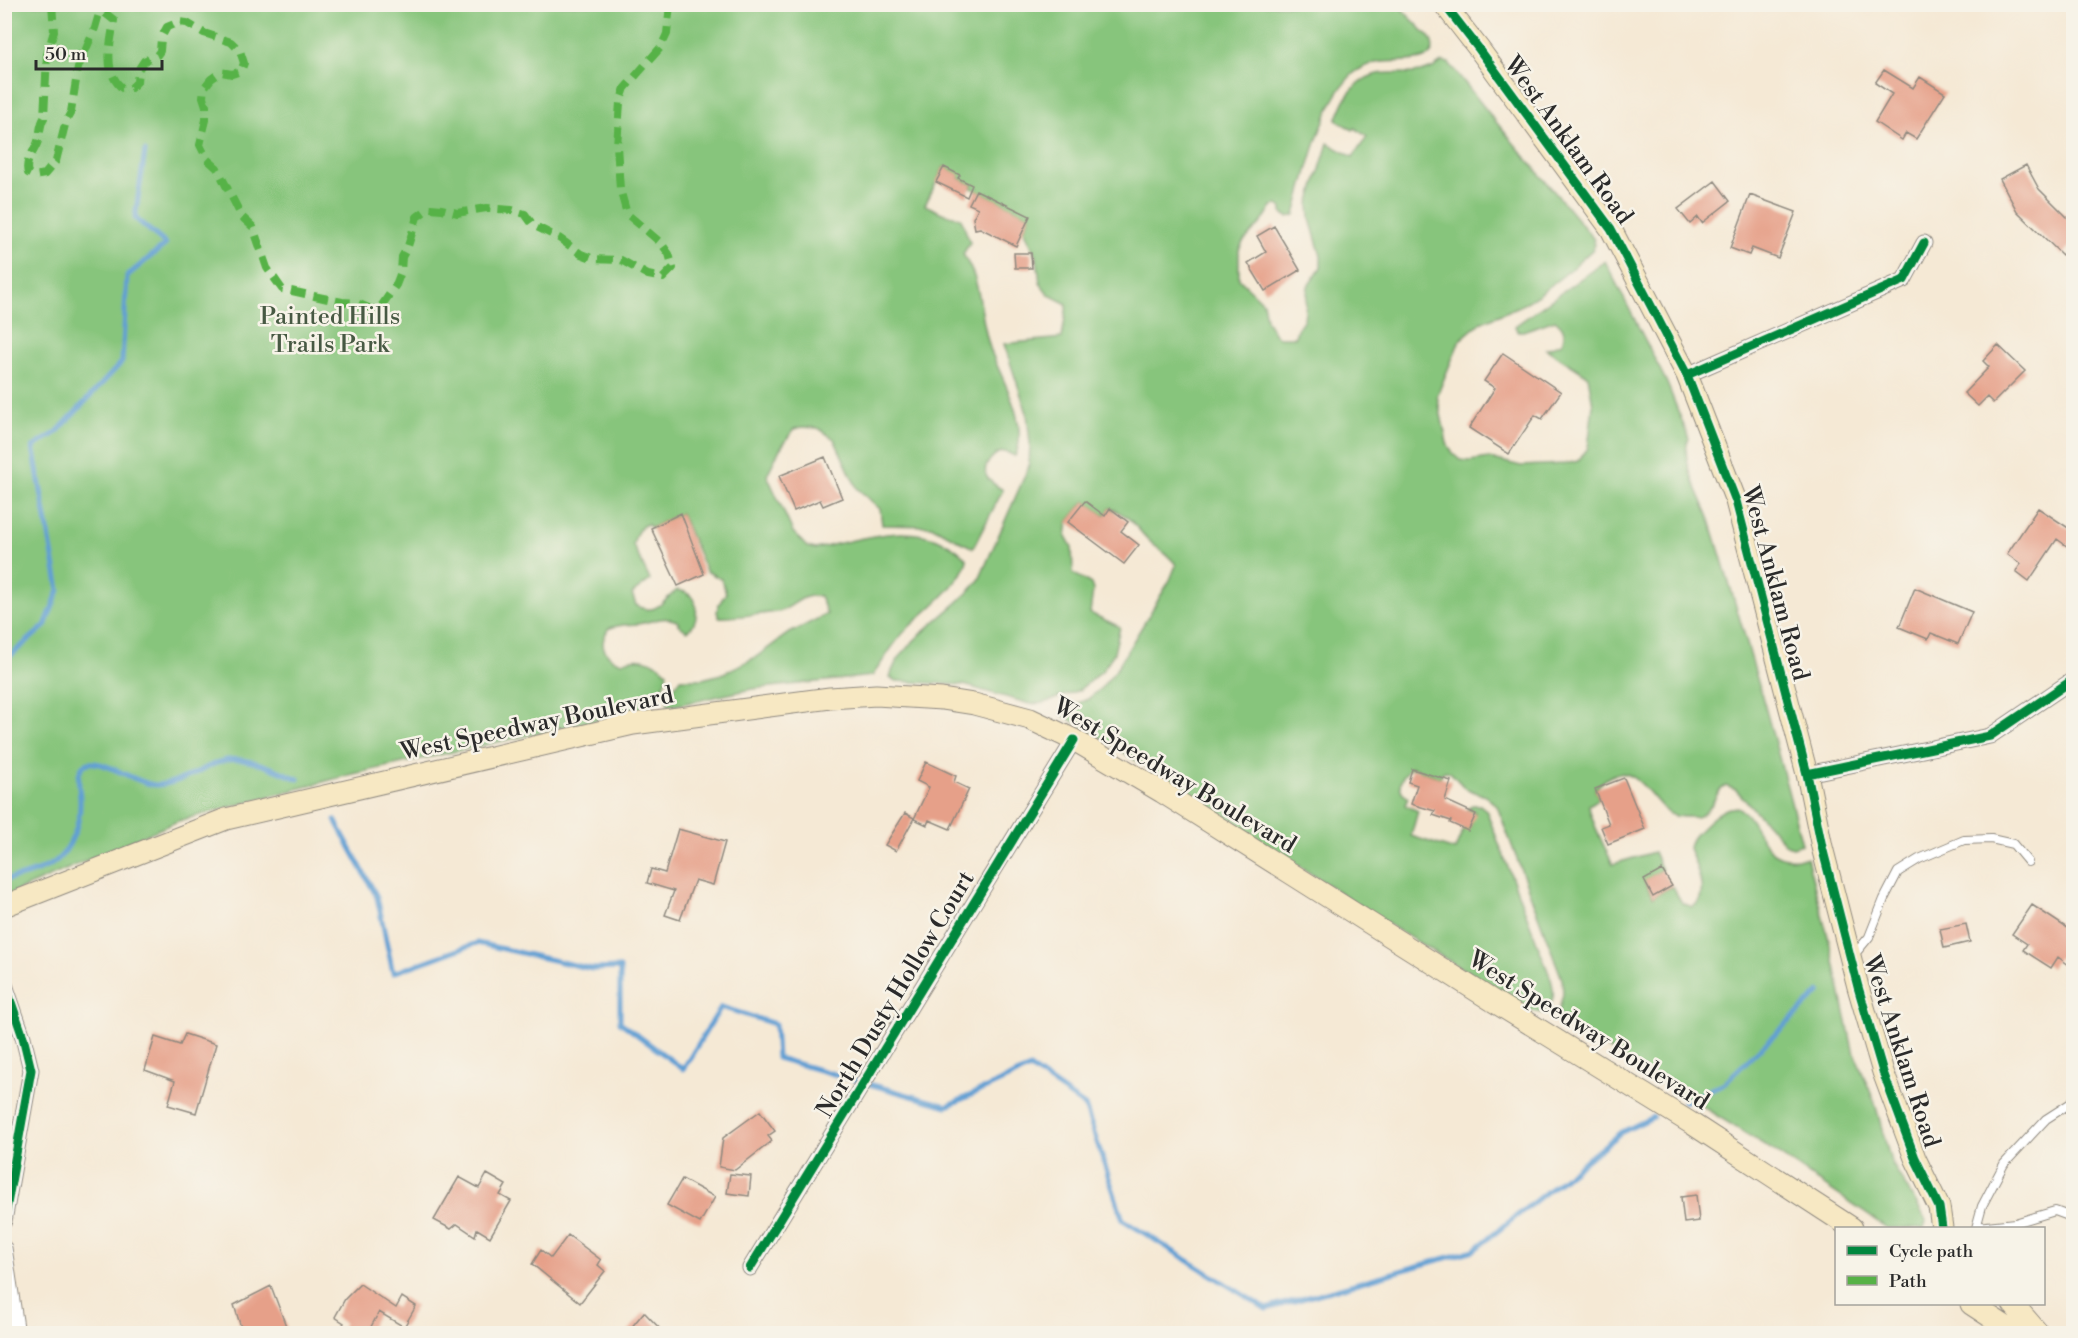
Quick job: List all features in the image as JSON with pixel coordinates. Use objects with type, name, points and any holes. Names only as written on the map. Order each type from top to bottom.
[{"type":"main road","name":"West Anklam Road","points":[[1444,4],[1611,229],[1687,375],[1736,501],[1807,774],[1822,847],[1883,1072],[1915,1158],[1939,1207],[1942,1227]]},
{"type":"main road","name":"West Speedway Boulevard","points":[[4,906],[226,819],[633,724],[818,699],[876,695],[942,699],[974,704],[1030,719],[1074,740],[1162,792],[1694,1125],[1850,1227]]},
{"type":"main road","points":[[1939,1207],[1954,1227]]},
{"type":"main road","points":[[1973,1305],[2017,1334]]},
{"type":"main road","points":[[2014,1305],[2039,1334]]},
{"type":"street","points":[[1687,375],[1904,280],[1924,243]]},
{"type":"street","points":[[1807,774],[1990,736],[2073,679]]},
{"type":"street","name":"North Dusty Hollow Court","points":[[750,1268],[1074,740]]},
{"type":"street","points":[[4,982],[23,1037],[31,1070],[4,1221]]},
{"type":"street","points":[[4,1248],[17,1334]]},
{"type":"lane","points":[[1851,959],[1869,938],[1884,898],[1898,872],[1919,859],[1964,840],[1991,839],[2013,844],[2028,862]]},
{"type":"lane","points":[[1976,1227],[1982,1206],[2004,1164],[2046,1119],[2073,1101]]},
{"type":"lane","points":[[1984,1227],[2015,1223],[2055,1211],[2073,1218]]},
{"type":"green space","name":"Painted Hills Trails Park","points":[[5,5],[1398,5],[1430,38],[1433,48],[1430,54],[1414,60],[1371,64],[1355,72],[1344,84],[1334,100],[1317,139],[1295,215],[1288,217],[1282,214],[1282,208],[1278,205],[1272,206],[1239,250],[1239,279],[1263,302],[1266,319],[1275,335],[1295,337],[1304,319],[1308,286],[1321,267],[1321,256],[1310,219],[1309,204],[1328,143],[1353,157],[1367,137],[1355,128],[1353,130],[1336,120],[1348,95],[1368,77],[1388,73],[1419,72],[1442,62],[1449,63],[1593,238],[1595,245],[1592,250],[1540,294],[1520,306],[1480,323],[1460,340],[1437,396],[1447,443],[1453,454],[1460,460],[1489,458],[1521,466],[1565,464],[1578,461],[1588,448],[1593,405],[1588,376],[1546,349],[1562,343],[1564,333],[1555,320],[1523,331],[1517,331],[1515,326],[1605,261],[1667,383],[1689,439],[1686,448],[1692,479],[1710,520],[1802,844],[1793,847],[1787,845],[1736,790],[1726,786],[1718,793],[1704,814],[1696,817],[1678,817],[1665,810],[1636,779],[1619,773],[1607,778],[1595,789],[1599,799],[1589,805],[1592,817],[1613,864],[1654,852],[1662,870],[1644,881],[1653,897],[1672,886],[1682,903],[1692,907],[1701,896],[1701,888],[1689,848],[1690,844],[1693,837],[1722,811],[1733,808],[1742,810],[1749,817],[1767,847],[1775,854],[1786,858],[1807,858],[1831,948],[1853,1050],[1875,1103],[1891,1162],[1926,1221],[1924,1227],[1886,1227],[1771,1149],[1557,1017],[1563,994],[1562,979],[1497,806],[1485,796],[1465,788],[1450,772],[1445,771],[1440,778],[1412,767],[1402,778],[1401,790],[1408,798],[1405,805],[1418,811],[1411,836],[1455,850],[1464,827],[1469,829],[1475,812],[1468,809],[1472,805],[1480,805],[1486,810],[1551,979],[1553,997],[1543,1013],[1533,1011],[1396,929],[1097,735],[1062,715],[1064,709],[1088,699],[1116,670],[1170,580],[1176,565],[1126,516],[1119,512],[1110,508],[1105,516],[1085,501],[1068,522],[1066,536],[1072,547],[1073,573],[1091,584],[1093,590],[1090,613],[1120,627],[1114,653],[1103,670],[1079,690],[1044,703],[1030,704],[964,685],[896,681],[890,678],[903,652],[979,580],[1029,466],[1030,444],[1027,413],[1004,344],[1062,338],[1067,304],[1049,295],[1040,283],[1037,259],[1024,229],[1030,216],[971,188],[972,185],[944,167],[925,205],[961,218],[970,243],[963,254],[975,279],[988,343],[1013,402],[1019,430],[1019,443],[1015,456],[1001,452],[987,464],[987,477],[1003,490],[973,548],[931,526],[882,525],[880,509],[857,488],[834,439],[818,428],[794,429],[780,449],[767,475],[793,532],[807,547],[816,549],[884,534],[917,534],[949,545],[967,560],[958,579],[901,635],[872,676],[752,689],[673,706],[668,705],[669,694],[681,679],[702,679],[722,674],[756,657],[786,635],[827,614],[820,596],[814,596],[804,598],[781,611],[719,617],[717,612],[719,604],[726,593],[721,579],[706,571],[681,513],[651,528],[648,524],[645,525],[638,532],[633,545],[650,580],[632,594],[636,605],[648,609],[658,606],[677,590],[686,592],[696,606],[696,618],[691,628],[687,631],[677,621],[666,619],[619,625],[608,629],[603,641],[607,653],[615,660],[622,662],[632,659],[651,661],[667,672],[658,694],[642,710],[349,775],[178,821],[5,896]]},
{"type":"building","points":[[1884,70],[1913,88],[1920,77],[1945,93],[1916,139],[1906,133],[1902,140],[1875,122],[1892,94],[1875,83]]},
{"type":"building","points":[[2026,165],[2039,189],[2073,223],[2073,244],[2062,255],[2017,211],[2000,179]]},
{"type":"building","points":[[944,167],[960,175],[958,178],[972,185],[967,197],[936,182]]},
{"type":"building","points":[[1715,181],[1730,201],[1702,223],[1698,217],[1690,224],[1678,209]]},
{"type":"building","points":[[976,190],[1030,216],[1016,246],[980,228],[975,229],[973,218],[978,208],[969,204]]},
{"type":"building","points":[[1750,195],[1796,212],[1778,258],[1752,248],[1749,255],[1730,248]]},
{"type":"building","points":[[1274,226],[1300,270],[1265,291],[1248,263],[1266,252],[1257,236]]},
{"type":"building","points":[[1014,253],[1031,253],[1032,268],[1015,268]]},
{"type":"building","points":[[1998,345],[2025,371],[1993,403],[1987,397],[1978,406],[1964,393],[1989,367],[1983,361]]},
{"type":"building","points":[[1503,353],[1561,392],[1542,419],[1535,415],[1509,454],[1469,428],[1495,388],[1484,381]]},
{"type":"building","points":[[825,457],[842,498],[823,506],[820,500],[794,511],[779,476]]},
{"type":"building","points":[[1085,501],[1105,516],[1110,508],[1128,522],[1121,531],[1139,545],[1124,564],[1068,522]]},
{"type":"building","points":[[2038,508],[2073,531],[2073,538],[2068,547],[2057,539],[2029,581],[2016,571],[2021,564],[2007,554]]},
{"type":"building","points":[[681,513],[704,574],[678,586],[651,528]]},
{"type":"building","points":[[1915,588],[1972,612],[1958,644],[1931,633],[1928,639],[1899,627]]},
{"type":"building","points":[[926,762],[956,776],[954,782],[969,789],[950,829],[929,820],[927,825],[914,819],[929,787],[917,781]]},
{"type":"building","points":[[1412,769],[1451,781],[1445,800],[1476,814],[1468,831],[1450,823],[1451,821],[1433,815],[1435,811],[1411,804],[1417,785],[1408,782]]},
{"type":"building","points":[[1624,778],[1645,829],[1608,844],[1601,827],[1609,824],[1595,789]]},
{"type":"building","points":[[905,813],[914,818],[896,851],[885,845]]},
{"type":"building","points":[[678,829],[725,842],[713,885],[695,880],[680,920],[665,915],[674,891],[647,883],[651,869],[665,873]]},
{"type":"building","points":[[1662,870],[1672,886],[1653,897],[1644,880]]},
{"type":"building","points":[[2032,905],[2073,932],[2073,968],[2058,957],[2051,968],[2023,950],[2027,944],[2012,934]]},
{"type":"building","points":[[1966,924],[1970,942],[1944,948],[1940,929]]},
{"type":"building","points":[[185,1034],[216,1044],[196,1113],[168,1105],[175,1081],[145,1070],[155,1037],[180,1045]]},
{"type":"building","points":[[760,1111],[775,1131],[768,1136],[772,1141],[735,1170],[719,1167],[723,1138]]},
{"type":"building","points":[[487,1174],[506,1185],[500,1195],[511,1201],[490,1237],[477,1229],[475,1236],[457,1224],[451,1229],[434,1220],[459,1177],[479,1188]]},
{"type":"building","points":[[730,1174],[751,1176],[749,1196],[727,1193]]},
{"type":"building","points":[[682,1179],[715,1197],[700,1223],[667,1205]]},
{"type":"building","points":[[1696,1195],[1699,1221],[1684,1223],[1681,1197]]},
{"type":"building","points":[[568,1235],[601,1260],[598,1265],[605,1271],[580,1303],[532,1264],[541,1250],[551,1258]]},
{"type":"building","points":[[360,1284],[396,1308],[402,1297],[416,1306],[404,1327],[379,1312],[367,1334],[337,1334],[344,1323],[335,1317],[345,1299]]},
{"type":"building","points":[[271,1286],[289,1334],[243,1334],[234,1305]]},
{"type":"building","points":[[644,1312],[665,1334],[626,1334]]},
{"type":"waterway","points":[[4,661],[45,626],[59,590],[33,447],[57,432],[122,362],[127,276],[166,244],[135,218],[145,151]]},
{"type":"waterway","points":[[4,880],[47,867],[65,852],[79,817],[79,781],[81,768],[84,765],[98,763],[148,784],[156,785],[181,779],[228,760],[249,761],[298,779]]},
{"type":"waterway","points":[[335,820],[377,897],[393,973],[477,943],[592,969],[620,968],[620,1022],[683,1069],[721,1007],[775,1024],[777,1058],[947,1106],[1030,1068],[1085,1106],[1123,1220],[1266,1309],[1474,1250],[1620,1133],[1653,1117]]},
{"type":"waterway","points":[[1684,1102],[1724,1083],[1820,992]]},
{"type":"marked path","points":[[52,4],[54,31],[47,55],[44,118],[37,145],[27,164],[28,173],[34,176],[45,174],[56,161],[66,121],[71,112],[78,68],[99,14],[105,13],[114,20],[110,65],[116,81],[122,88],[131,88],[137,82],[138,70],[144,61],[157,55],[160,51],[161,38],[167,27],[179,22],[187,23],[204,33],[231,42],[240,51],[244,63],[241,71],[232,74],[221,72],[204,88],[206,120],[200,145],[207,159],[217,168],[242,217],[253,227],[267,268],[282,289],[357,303],[371,309],[382,305],[396,285],[401,272],[402,257],[417,217],[429,208],[457,213],[486,208],[512,210],[525,214],[533,225],[559,238],[581,254],[594,259],[621,260],[648,275],[663,278],[673,268],[669,254],[661,243],[627,214],[620,189],[617,146],[620,102],[625,88],[661,47],[667,34],[670,4]]},
{"type":"cycle path","points":[[1444,4],[1611,229],[1687,375],[1736,501],[1807,774],[1822,847],[1858,987],[1883,1072],[1915,1158],[1939,1207],[1942,1227]]},
{"type":"cycle path","points":[[1687,375],[1904,280],[1924,243]]},
{"type":"cycle path","points":[[1807,774],[1990,736],[2074,679]]},
{"type":"cycle path","points":[[750,1268],[1074,740]]},
{"type":"cycle path","points":[[4,982],[23,1037],[31,1070],[4,1221]]}]
